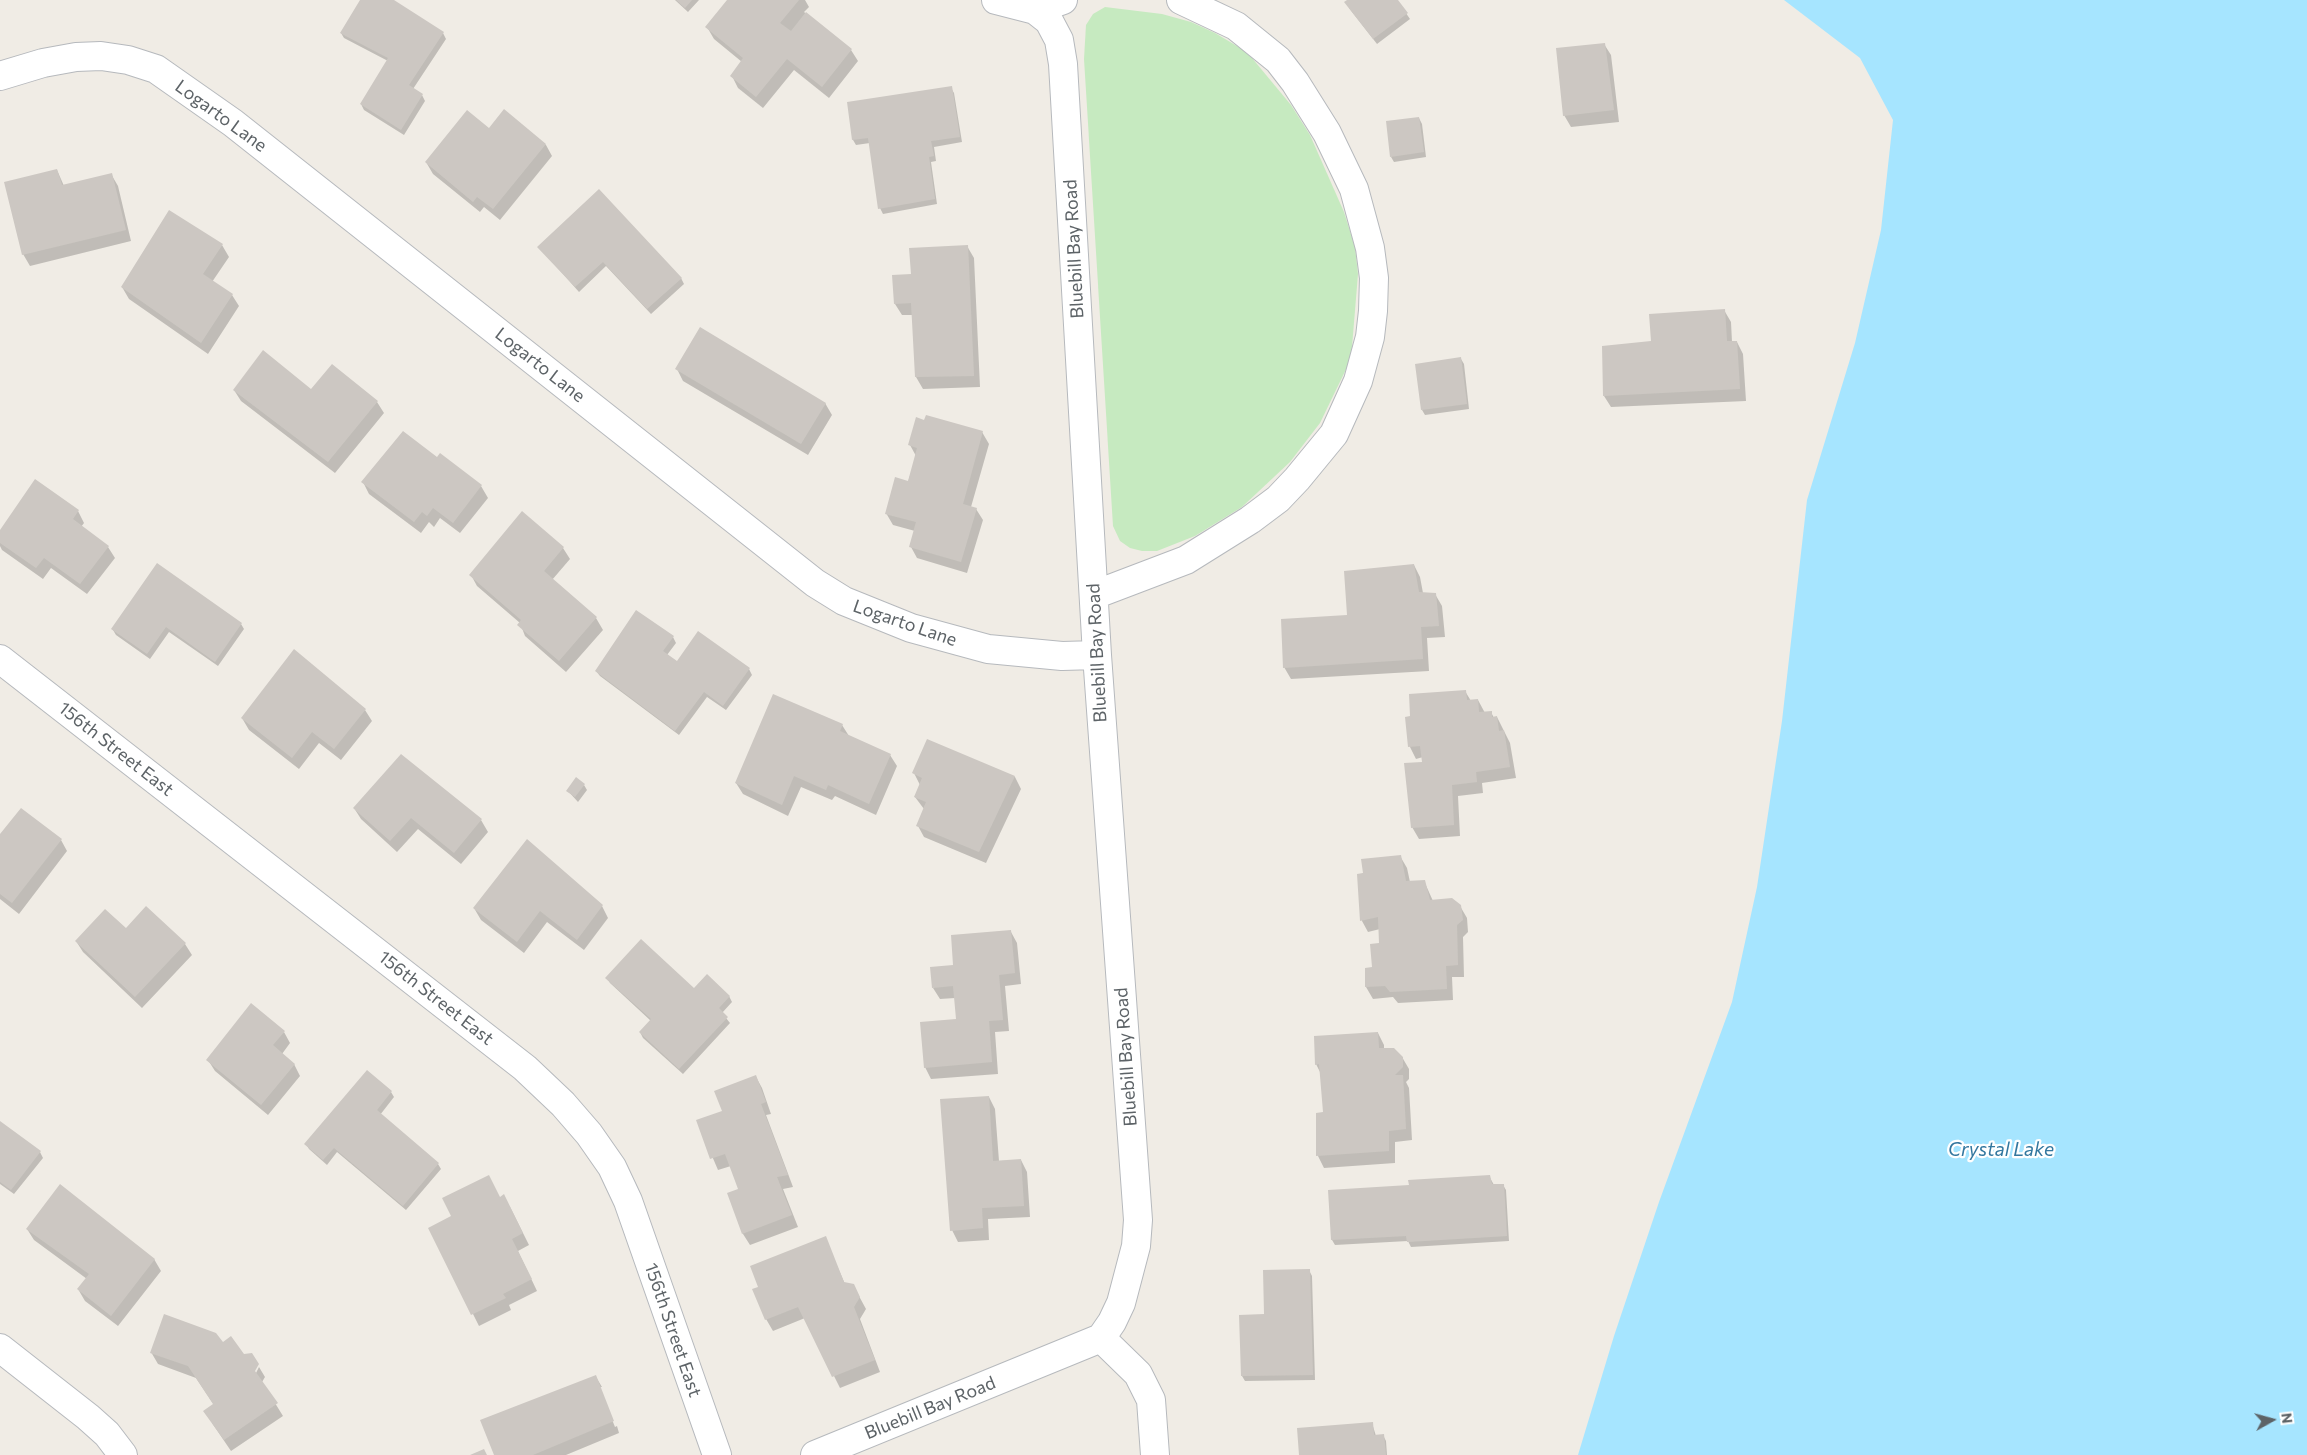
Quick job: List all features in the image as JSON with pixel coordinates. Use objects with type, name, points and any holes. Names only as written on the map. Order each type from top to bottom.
[{"type":"street","points":[[996,0],[1035,10],[1063,0]]},
{"type":"street","points":[[1094,595],[1186,560],[1250,520],[1278,499],[1298,479],[1334,434],[1358,381],[1370,337],[1374,278],[1370,248],[1354,189],[1327,133],[1295,82],[1278,60],[1236,26],[1181,0]]},
{"type":"street","name":"Bluebill Bay Road","points":[[815,1455],[1101,1338],[1112,1322],[1126,1288],[1136,1246],[1138,1220],[1096,655],[1063,64],[1059,40],[1049,21],[1035,10]]},
{"type":"street","name":"Logarto Lane","points":[[0,76],[43,63],[76,57],[101,56],[128,60],[156,69],[234,122],[800,570],[844,601],[911,628],[988,649],[1021,654],[1096,655]]},
{"type":"street","name":"156th Street East","points":[[0,659],[525,1068],[563,1104],[590,1134],[612,1166],[628,1201],[717,1455]]},
{"type":"street","points":[[1101,1338],[1138,1374],[1151,1400],[1155,1455]]},
{"type":"street","points":[[0,1348],[88,1417],[107,1434],[123,1455]]},
{"type":"green space","points":[[1105,7],[1162,14],[1191,22],[1215,33],[1247,52],[1291,105],[1310,135],[1344,212],[1355,247],[1358,274],[1351,359],[1320,423],[1290,462],[1242,507],[1195,536],[1157,551],[1142,551],[1130,548],[1120,541],[1113,526],[1084,59],[1086,25],[1093,14]]},
{"type":"water","name":"Crystal Lake","points":[[1784,0],[2307,0],[2307,1455],[1578,1455],[1614,1336],[1659,1202],[1732,1002],[1757,887],[1782,721],[1807,500],[1855,343],[1881,230],[1893,120],[1860,58]]},
{"type":"building","points":[[360,0],[394,0],[444,32],[409,85],[423,94],[401,130],[360,104],[388,58],[340,33]]},
{"type":"building","points":[[676,0],[692,0],[685,8]]},
{"type":"building","points":[[727,0],[799,0],[780,23],[791,31],[806,12],[852,49],[822,87],[787,59],[756,97],[730,76],[743,58],[705,27]]},
{"type":"building","points":[[1347,0],[1398,0],[1408,13],[1373,39],[1344,2]]},
{"type":"building","points":[[1605,43],[1614,110],[1563,116],[1556,48]]},
{"type":"building","points":[[952,86],[960,137],[931,141],[934,156],[929,157],[935,199],[878,209],[868,138],[852,140],[847,102]]},
{"type":"building","points":[[504,109],[546,144],[493,209],[477,197],[473,202],[425,162],[467,110],[489,128]]},
{"type":"building","points":[[1419,117],[1424,152],[1390,157],[1386,121]]},
{"type":"building","points":[[57,169],[62,185],[112,173],[126,230],[22,255],[4,182]]},
{"type":"building","points":[[599,189],[682,278],[647,309],[603,262],[575,287],[537,247]]},
{"type":"building","points":[[169,210],[223,244],[203,274],[233,294],[201,343],[121,287]]},
{"type":"building","points":[[968,245],[974,376],[915,377],[911,303],[894,304],[892,275],[911,274],[909,248]]},
{"type":"building","points":[[1725,309],[1727,341],[1737,341],[1740,389],[1603,396],[1602,346],[1651,341],[1649,314]]},
{"type":"building","points":[[700,327],[826,403],[801,444],[675,369]]},
{"type":"building","points":[[263,350],[311,389],[332,364],[378,401],[328,462],[233,390]]},
{"type":"building","points":[[1461,357],[1467,404],[1421,410],[1415,364]]},
{"type":"building","points":[[926,415],[983,431],[963,504],[977,508],[961,562],[909,547],[916,522],[885,514],[895,477],[908,481],[917,448],[908,445],[916,417],[924,420]]},
{"type":"building","points":[[403,431],[437,457],[440,453],[482,485],[453,523],[433,508],[427,516],[422,512],[414,522],[361,482]]},
{"type":"building","points":[[35,479],[79,510],[73,519],[109,546],[80,584],[44,558],[36,568],[0,543],[0,530]]},
{"type":"building","points":[[522,511],[564,547],[544,571],[597,617],[559,661],[517,625],[521,620],[469,575]]},
{"type":"building","points":[[157,563],[242,623],[215,662],[166,627],[147,654],[111,629]]},
{"type":"building","points":[[1414,564],[1419,592],[1436,593],[1439,626],[1421,627],[1423,659],[1283,668],[1281,619],[1347,615],[1344,571]]},
{"type":"building","points":[[636,610],[674,636],[663,651],[677,661],[698,631],[750,668],[723,706],[704,692],[675,731],[595,671]]},
{"type":"building","points":[[294,649],[366,709],[334,749],[312,732],[292,758],[241,718]]},
{"type":"building","points":[[1466,690],[1467,700],[1478,699],[1479,712],[1492,711],[1492,717],[1497,716],[1499,731],[1504,730],[1510,767],[1476,772],[1477,782],[1452,785],[1454,825],[1411,828],[1404,763],[1422,762],[1420,746],[1408,747],[1405,717],[1410,716],[1409,694]]},
{"type":"building","points":[[773,694],[843,724],[840,731],[891,754],[869,804],[828,785],[826,790],[794,776],[782,805],[735,783]]},
{"type":"building","points":[[927,739],[1015,776],[979,852],[916,826],[926,802],[914,797],[922,778],[912,773]]},
{"type":"building","points":[[401,754],[482,819],[454,853],[411,818],[390,841],[353,808]]},
{"type":"building","points":[[576,777],[585,784],[575,797],[566,791]]},
{"type":"building","points":[[21,808],[62,839],[12,903],[0,894],[0,834]]},
{"type":"building","points":[[527,839],[603,905],[577,940],[540,911],[517,942],[473,908]]},
{"type":"building","points":[[1401,855],[1406,881],[1425,880],[1430,900],[1452,898],[1461,905],[1463,920],[1457,925],[1458,965],[1446,966],[1447,989],[1390,992],[1385,986],[1365,987],[1365,968],[1372,967],[1370,944],[1379,943],[1378,917],[1360,921],[1357,874],[1363,873],[1361,859]]},
{"type":"building","points":[[146,906],[186,943],[135,997],[75,941],[105,909],[126,928]]},
{"type":"building","points":[[1011,930],[1015,973],[999,975],[1003,1020],[989,1021],[992,1062],[924,1068],[920,1022],[956,1019],[953,986],[932,988],[930,967],[953,965],[951,935]]},
{"type":"building","points":[[641,939],[694,988],[707,974],[730,996],[719,1008],[728,1017],[679,1069],[639,1032],[651,1019],[605,978]]},
{"type":"building","points":[[251,1003],[285,1031],[273,1045],[295,1064],[261,1105],[206,1060]]},
{"type":"building","points":[[1378,1032],[1379,1048],[1394,1048],[1403,1057],[1403,1067],[1395,1075],[1403,1075],[1406,1129],[1389,1131],[1389,1151],[1316,1156],[1316,1113],[1323,1112],[1319,1064],[1315,1065],[1314,1036]]},
{"type":"building","points":[[367,1070],[392,1091],[377,1110],[439,1163],[403,1206],[334,1148],[323,1160],[304,1144]]},
{"type":"building","points":[[756,1075],[766,1102],[761,1104],[788,1175],[777,1177],[792,1215],[742,1234],[727,1193],[738,1189],[725,1154],[710,1159],[696,1120],[722,1111],[714,1091]]},
{"type":"building","points":[[989,1096],[993,1161],[1021,1159],[1024,1206],[982,1208],[983,1228],[950,1231],[940,1099]]},
{"type":"building","points":[[0,1121],[41,1151],[11,1190],[0,1182]]},
{"type":"building","points":[[489,1175],[500,1197],[504,1194],[523,1233],[512,1239],[532,1279],[503,1294],[506,1298],[471,1315],[428,1228],[451,1216],[442,1198]]},
{"type":"building","points":[[1490,1175],[1492,1184],[1504,1184],[1507,1236],[1407,1242],[1406,1236],[1331,1240],[1328,1190],[1409,1185],[1408,1180]]},
{"type":"building","points":[[60,1184],[155,1259],[111,1316],[77,1289],[89,1274],[26,1229]]},
{"type":"building","points":[[826,1236],[844,1282],[854,1284],[860,1297],[854,1307],[875,1360],[832,1377],[798,1307],[765,1320],[752,1289],[758,1287],[750,1266]]},
{"type":"building","points":[[1310,1269],[1313,1375],[1241,1376],[1239,1315],[1264,1314],[1263,1270]]},
{"type":"building","points":[[164,1314],[216,1333],[223,1342],[231,1336],[244,1354],[252,1353],[259,1364],[255,1371],[278,1403],[224,1440],[203,1411],[213,1404],[188,1366],[150,1353]]},
{"type":"building","points":[[596,1375],[614,1421],[533,1455],[494,1455],[480,1420]]},
{"type":"building","points":[[1373,1422],[1374,1435],[1384,1434],[1386,1455],[1299,1455],[1297,1428]]},
{"type":"building","points":[[484,1449],[487,1455],[470,1455]]}]
